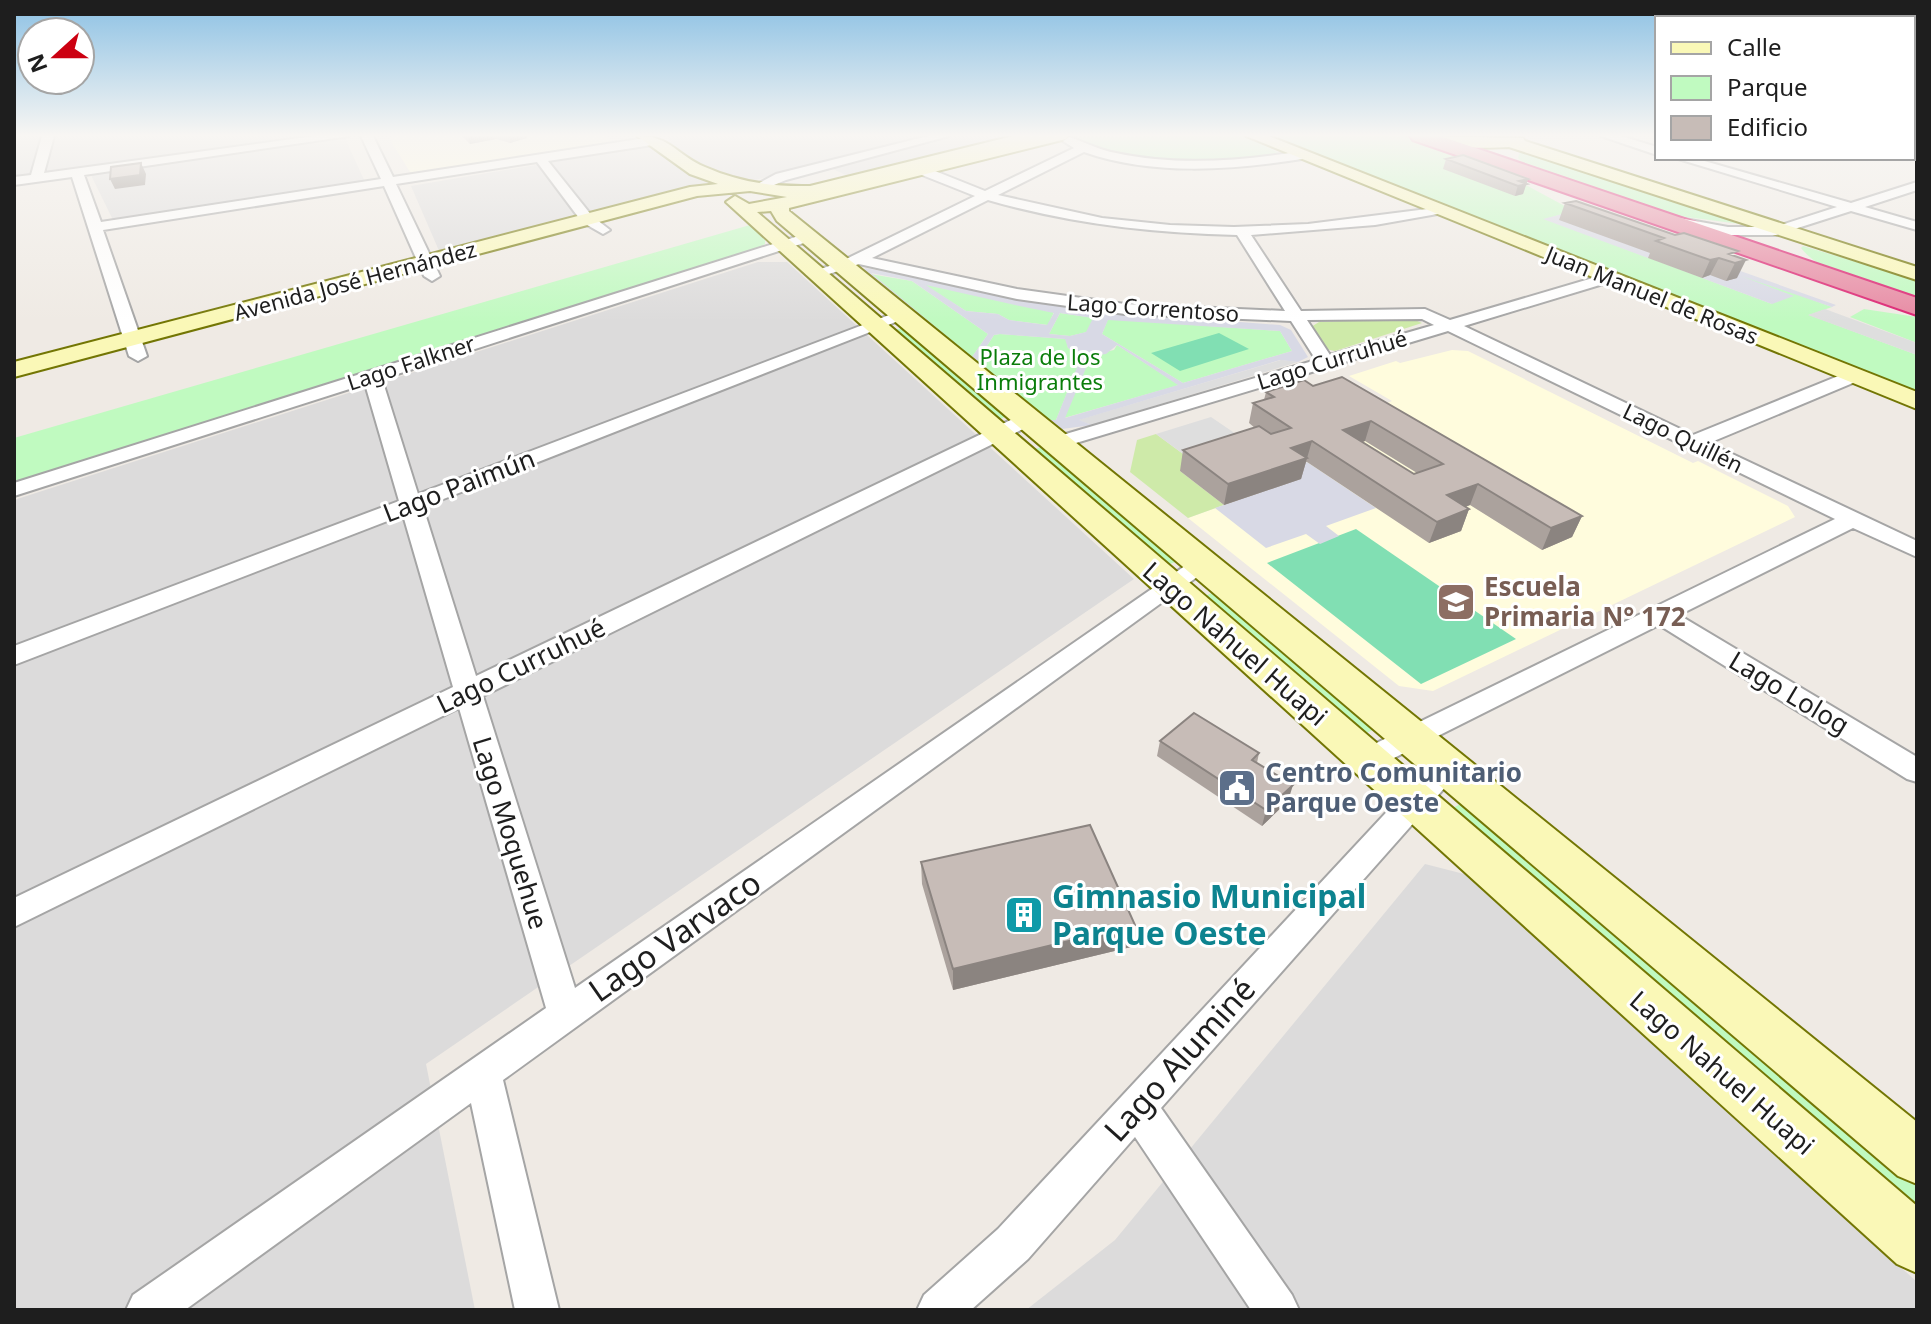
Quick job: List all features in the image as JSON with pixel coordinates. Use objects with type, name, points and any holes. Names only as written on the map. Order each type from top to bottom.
[{"type":"highway","points":[[1599,198],[1917,307]]},
{"type":"main road","name":"Avenida José Hernández","points":[[14,370],[135,347],[595,225],[722,198]]},
{"type":"main road","name":"Lago Nahuel Huapi","points":[[743,198],[821,256]]},
{"type":"main road","name":"Avenida José Hernández","points":[[745,198],[760,207],[790,198]]},
{"type":"main road","name":"Avenida José Hernández","points":[[767,198],[781,200]]},
{"type":"main road","name":"Juan Manuel de Rosas","points":[[1408,198],[1917,401]]},
{"type":"main road","points":[[1683,198],[1917,274]]},
{"type":"main road","name":"Lago Nahuel Huapi","points":[[781,200],[782,215],[889,321],[1186,576],[1412,738],[1917,1157]]},
{"type":"main road","name":"Avenida José Hernández","points":[[14,389],[135,347]]},
{"type":"main road","name":"Lago Nahuel Huapi","points":[[1012,427],[1056,443],[1366,760],[1917,1244]]},
{"type":"street","points":[[85,198],[135,347]]},
{"type":"street","points":[[95,227],[285,198]]},
{"type":"street","points":[[395,198],[428,269]]},
{"type":"street","points":[[573,198],[595,225]]},
{"type":"street","name":"Lago Falkner","points":[[14,490],[372,376],[821,256],[981,198]]},
{"type":"street","points":[[986,198],[1050,213],[1105,221],[1240,229],[1347,225],[1438,210]]},
{"type":"street","points":[[1820,198],[1917,226]]},
{"type":"street","points":[[1641,212],[1720,230],[1749,233],[1782,230],[1881,198]]},
{"type":"street","points":[[1240,229],[1326,362]]},
{"type":"street","points":[[1782,230],[1773,239],[1780,250],[1843,282]]},
{"type":"street","name":"Lago Correntoso","points":[[821,256],[1070,303],[1154,311],[1296,317],[1416,313],[1450,325]]},
{"type":"street","name":"Lago Curruhué","points":[[1056,443],[1608,278]]},
{"type":"street","name":"Lago Paimún","points":[[14,656],[889,321]]},
{"type":"street","name":"Lago Quillén","points":[[1450,325],[1917,550]]},
{"type":"street","name":"Lago Moquehue","points":[[372,376],[566,1015]]},
{"type":"street","points":[[1693,442],[1854,376]]},
{"type":"street","name":"Lago Curruhué","points":[[14,913],[1012,427]]},
{"type":"street","points":[[1366,760],[1853,519]]},
{"type":"street","name":"Lago Varvaco","points":[[148,1310],[1186,576]]},
{"type":"street","name":"Lago Lolog","points":[[1661,615],[1917,771]]},
{"type":"street","name":"Lago Aluminé","points":[[939,1310],[1013,1244],[1446,767]]},
{"type":"street","points":[[483,1073],[537,1310]]},
{"type":"street","points":[[1137,1107],[1277,1310]]},
{"type":"shaded area","points":[[102,198],[260,198],[113,220]]},
{"type":"shaded area","points":[[416,198],[654,198],[440,253]]},
{"type":"shaded area","points":[[1574,211],[1836,305],[1832,307],[1741,276],[1794,296],[1772,304],[1702,278],[1710,275],[1736,278],[1561,220],[1657,255],[1648,258],[1543,219]]},
{"type":"shaded area","points":[[758,262],[787,262],[1134,579],[426,1064],[475,1310],[14,1310],[14,500]]},
{"type":"shaded area","points":[[866,268],[1073,309],[1280,325],[1291,330],[1308,357],[1298,362],[1280,360],[1079,420],[1092,425],[1062,429],[1056,427],[861,271]],"holes":[[[871,273],[912,281],[988,334],[972,357]],[[926,285],[1054,313],[1047,325],[1009,320],[998,314],[966,311]],[[1060,313],[1093,318],[1086,332],[1070,336],[1049,334]],[[1108,320],[1280,331],[1292,351],[1183,383],[1102,334]],[[1000,334],[1065,339],[1068,348],[1082,355],[1056,420],[1050,420],[977,361],[994,335]],[[1117,345],[1178,385],[1065,418],[1091,356],[1106,354]]]},
{"type":"shaded area","points":[[1825,309],[1917,343],[1917,355],[1808,315]]},
{"type":"shaded area","name":"Escuela Primaria N° 172","points":[[1452,350],[1468,351],[1693,463],[1698,461],[1788,506],[1795,517],[1433,691],[1399,686],[1188,518],[1224,505],[1180,471],[1285,447],[1249,423],[1269,417],[1380,406],[1392,401],[1349,376],[1396,361],[1400,363]]},
{"type":"shaded area","points":[[1281,360],[1298,362],[1092,425],[1078,420]]},
{"type":"shaded area","points":[[1211,417],[1255,447],[1198,465],[1156,434]]},
{"type":"shaded area","points":[[1307,462],[1376,508],[1326,526],[1339,536],[1320,544],[1306,534],[1266,548],[1215,508],[1300,479],[1286,468]]},
{"type":"shaded area","points":[[1425,864],[1468,875],[1917,1282],[1917,1310],[1026,1310],[1115,1240]]},
{"type":"green space","points":[[1421,198],[1550,198],[1574,211],[1545,219],[1772,304],[1739,276],[1744,275],[1832,307],[1809,315],[1917,355],[1917,394]]},
{"type":"green space","points":[[1617,198],[1661,198],[1740,224],[1664,214]]},
{"type":"green space","points":[[750,225],[765,240],[765,244],[755,250],[14,483],[14,438]]},
{"type":"green space","points":[[1803,246],[1917,280],[1917,301],[1838,274],[1811,258],[1801,248]]},
{"type":"green space","name":"Plaza de los Inmigrantes","points":[[870,274],[912,281],[988,334],[972,357]]},
{"type":"green space","points":[[923,284],[1054,312],[1048,325],[1009,320],[998,314],[966,311]]},
{"type":"green space","points":[[1864,309],[1917,317],[1917,343],[1850,317]]},
{"type":"green space","name":"Plaza de los Inmigrantes","points":[[1060,313],[1094,318],[1087,332],[1070,336],[1049,334]]},
{"type":"green space","points":[[1410,318],[1422,323],[1335,351],[1325,349],[1311,327],[1319,322]]},
{"type":"green space","name":"Plaza de los Inmigrantes","points":[[1108,319],[1280,331],[1292,351],[1183,383],[1102,334]]},
{"type":"green space","points":[[905,328],[1009,415],[998,420],[892,330]]},
{"type":"green space","points":[[1219,333],[1249,349],[1180,371],[1151,353]]},
{"type":"green space","name":"Plaza de los Inmigrantes","points":[[994,335],[1066,339],[1068,348],[1083,354],[1056,420],[1050,420],[977,361]]},
{"type":"green space","name":"Plaza de los Inmigrantes","points":[[1117,345],[1179,385],[1064,418],[1091,355],[1114,350]]},
{"type":"green space","points":[[1156,434],[1198,465],[1180,471],[1224,505],[1188,518],[1130,472],[1137,440]]},
{"type":"green space","points":[[1042,447],[1178,561],[1167,565],[1032,450]]},
{"type":"green space","points":[[1356,529],[1516,639],[1421,684],[1267,563]]},
{"type":"green space","points":[[1214,592],[1376,728],[1365,734],[1203,597]]},
{"type":"green space","points":[[1464,802],[1917,1174],[1917,1224],[1451,809]]},
{"type":"building","points":[[1576,201],[1675,235],[1684,233],[1738,251],[1729,254],[1746,260],[1735,263],[1719,258],[1710,260],[1656,241],[1664,238],[1565,203]]},
{"type":"building","points":[[1342,377],[1582,516],[1551,528],[1478,484],[1447,495],[1469,509],[1437,522],[1312,441],[1291,448],[1307,458],[1228,484],[1183,450],[1259,426],[1271,434],[1291,428],[1253,403],[1274,397],[1266,392],[1304,380],[1313,386]],"holes":[[[1371,421],[1443,464],[1414,474],[1343,430]]]},
{"type":"building","points":[[1194,713],[1259,753],[1252,760],[1293,785],[1266,810],[1160,741]]},
{"type":"building","name":"Gimnasio Municipal Parque Oeste","points":[[1090,825],[1135,925],[953,969],[921,862]]},
{"type":"place","name":"Escuela Primaria N° 172","points":[[1456,602]]},
{"type":"place","name":"Centro Comunitario Parque Oeste","points":[[1237,788]]},
{"type":"place","name":"Gimnasio Municipal Parque Oeste","points":[[1024,915]]}]
